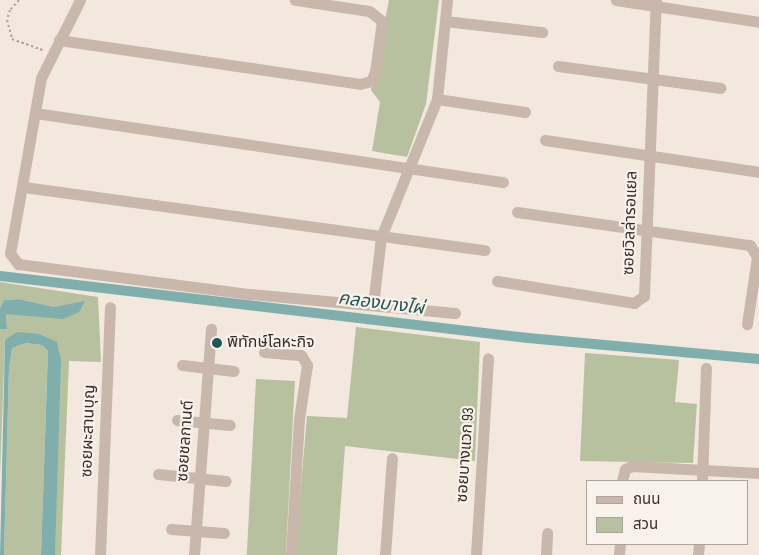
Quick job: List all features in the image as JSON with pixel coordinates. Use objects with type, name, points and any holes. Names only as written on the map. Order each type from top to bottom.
[{"type":"street","points":[[80,0],[41,78],[24,187],[10,253],[18,264],[250,294],[455,313]]},
{"type":"street","points":[[59,40],[360,84],[371,81],[376,72],[382,20],[369,11],[295,0]]},
{"type":"street","points":[[373,305],[381,237],[437,99],[447,0]]},
{"type":"street","points":[[616,0],[655,3],[759,22]]},
{"type":"street","name":"ซอยวิลล่ารอแยล","points":[[497,281],[634,303],[642,301],[648,230],[651,80],[655,3]]},
{"type":"street","points":[[446,21],[542,32]]},
{"type":"street","points":[[558,66],[721,88]]},
{"type":"street","points":[[437,99],[525,112]]},
{"type":"street","points":[[36,113],[504,182]]},
{"type":"street","points":[[545,140],[759,172]]},
{"type":"street","points":[[24,187],[485,250]]},
{"type":"street","points":[[516,212],[750,245],[756,257],[747,324]]},
{"type":"street","name":"ซอยผะสานบุญ","points":[[100,555],[110,307]]},
{"type":"street","name":"ซอยชลกานต์","points":[[194,555],[211,329]]},
{"type":"street","points":[[264,352],[301,355],[307,365],[299,419],[291,555]]},
{"type":"street","name":"ซอยบางแวก 93","points":[[476,555],[488,358]]},
{"type":"street","points":[[182,365],[234,371]]},
{"type":"street","points":[[703,476],[706,368]]},
{"type":"street","points":[[177,420],[230,425]]},
{"type":"street","points":[[385,555],[392,458]]},
{"type":"street","points":[[622,480],[625,469],[632,466],[703,476],[759,473]]},
{"type":"street","points":[[158,474],[226,481]]},
{"type":"street","points":[[170,529],[224,533]]},
{"type":"street","points":[[546,555],[547,533]]},
{"type":"path","points":[[19,0],[10,10],[7,20],[12,39],[52,54]]},
{"type":"green space","points":[[389,0],[439,0],[426,104],[407,157],[372,151],[380,102],[371,90]]},
{"type":"green space","points":[[0,282],[98,297],[101,362],[69,361],[61,555],[55,555],[57,342],[5,340],[0,478],[0,329],[7,328],[6,314],[23,314],[85,302],[54,307],[19,299],[4,300],[0,308]]},
{"type":"green space","points":[[356,327],[480,342],[475,461],[345,446],[337,555],[295,555],[307,416],[347,418]]},
{"type":"green space","points":[[24,343],[42,345],[48,351],[41,555],[4,555],[9,368],[12,348]]},
{"type":"green space","points":[[585,353],[679,360],[675,402],[697,404],[693,463],[580,461]]},
{"type":"green space","points":[[256,379],[295,381],[286,555],[247,555]]},
{"type":"water","points":[[19,299],[54,307],[85,301],[79,312],[63,319],[6,314],[7,329],[0,329],[0,308],[4,300]]},
{"type":"water","points":[[17,332],[39,334],[57,342],[61,360],[55,555],[41,555],[48,351],[42,345],[25,343],[12,348],[9,368],[4,555],[0,555],[5,340]]},
{"type":"waterway","name":"คลองบางไผ่","points":[[0,276],[528,338],[759,359]]},
{"type":"place","name":"พิทักษ์โลหะกิจ","points":[[217,343]]}]
